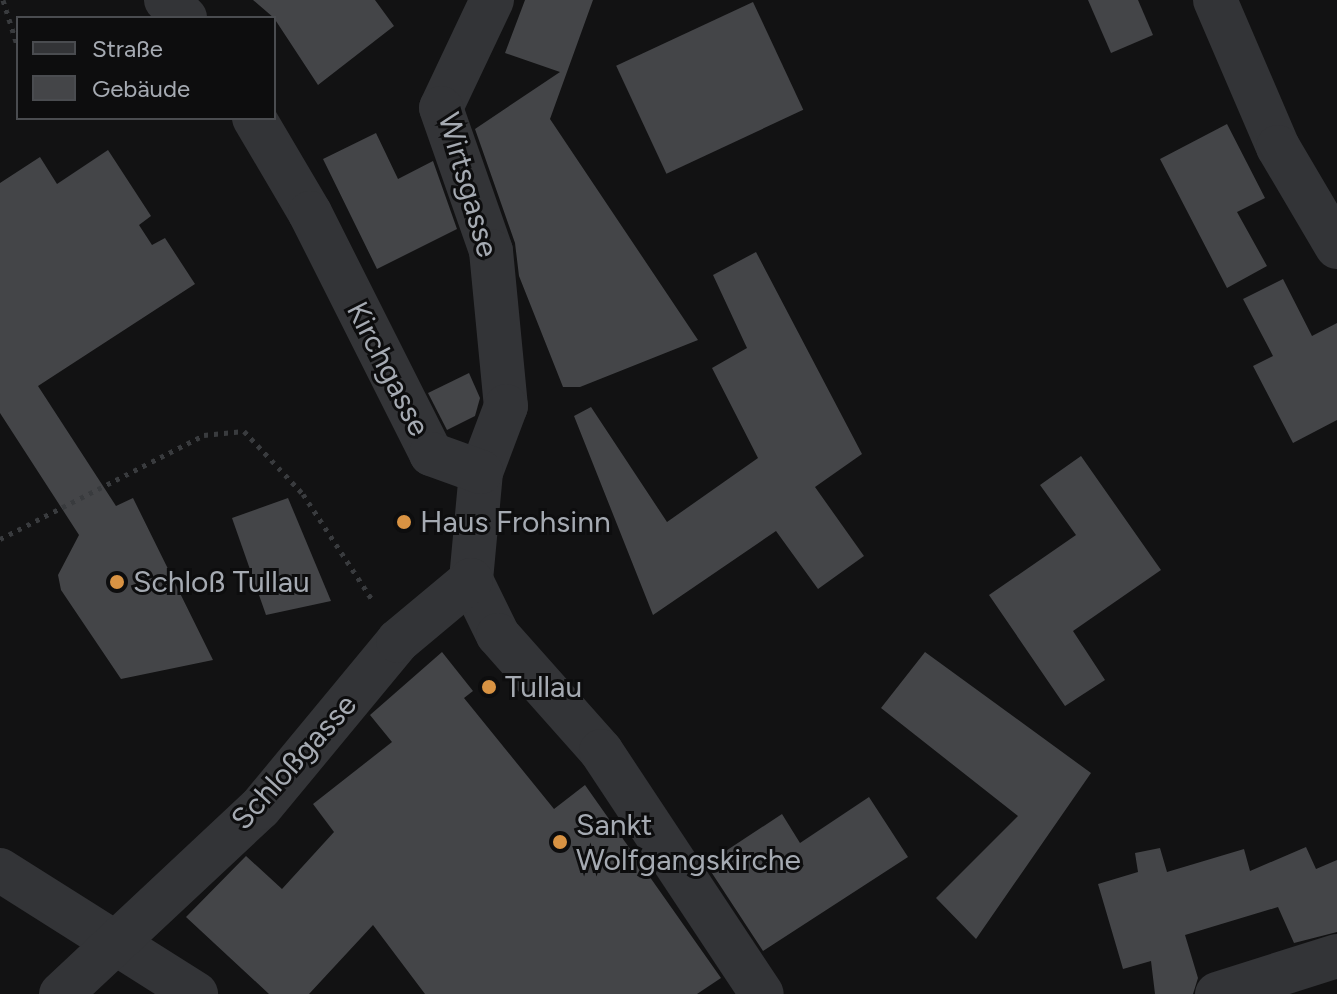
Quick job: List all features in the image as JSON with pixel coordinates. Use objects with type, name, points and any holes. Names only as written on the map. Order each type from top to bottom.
[{"type":"street","points":[[166,0],[183,16]]},
{"type":"street","name":"Wirtsgasse","points":[[481,472],[506,406],[491,251],[441,108],[492,0]]},
{"type":"street","points":[[1215,0],[1278,147],[1337,247]]},
{"type":"street","name":"Kirchgasse","points":[[255,120],[310,213],[431,454],[481,472]]},
{"type":"street","points":[[481,472],[471,580],[498,635],[601,751],[762,994]]},
{"type":"street","name":"Schloßgasse","points":[[61,994],[118,945],[260,808],[398,641],[471,580]]},
{"type":"street","points":[[0,870],[196,994]]},
{"type":"street","points":[[1217,994],[1337,956]]},
{"type":"path","points":[[3,0],[16,42]]},
{"type":"path","points":[[0,539],[204,435],[244,431],[303,494],[398,641]]},
{"type":"building","points":[[253,0],[375,0],[394,26],[318,85],[276,21],[276,16],[272,16]]},
{"type":"building","points":[[525,0],[593,0],[550,119],[698,340],[580,387],[563,387],[519,276],[515,243],[475,129],[560,72],[505,53]]},
{"type":"building","points":[[1088,0],[1138,0],[1153,35],[1111,53]]},
{"type":"building","points":[[753,2],[803,110],[666,174],[616,66]]},
{"type":"building","points":[[1227,124],[1265,198],[1237,212],[1267,266],[1227,288],[1160,159]]},
{"type":"building","points":[[376,133],[398,179],[433,161],[457,229],[377,269],[323,159]]},
{"type":"building","points":[[108,150],[151,216],[139,225],[152,245],[165,238],[195,284],[38,386],[116,506],[133,498],[213,660],[121,679],[61,590],[58,575],[79,535],[0,413],[0,183],[40,157],[57,184]]},
{"type":"building","points":[[756,252],[862,454],[815,487],[864,556],[818,589],[776,531],[653,615],[574,416],[591,407],[667,522],[758,458],[712,368],[747,348],[713,275]]},
{"type":"building","points":[[1283,279],[1312,336],[1337,323],[1337,420],[1293,443],[1253,366],[1273,356],[1243,299]]},
{"type":"building","points":[[469,373],[480,398],[475,416],[447,430],[428,393]]},
{"type":"building","points":[[1081,456],[1161,570],[1073,631],[1105,680],[1065,706],[989,595],[1076,535],[1040,485]]},
{"type":"building","points":[[288,498],[331,601],[266,615],[232,518]]},
{"type":"building","points":[[442,652],[473,691],[464,698],[554,809],[585,785],[721,978],[697,994],[425,994],[373,925],[309,994],[269,994],[186,917],[246,856],[282,889],[334,832],[313,804],[392,742],[370,715]]},
{"type":"building","points":[[925,652],[1091,773],[976,939],[936,898],[1018,816],[881,708]]},
{"type":"building","points":[[869,797],[908,857],[763,951],[706,864],[782,814],[800,843]]},
{"type":"building","points":[[1306,847],[1316,869],[1337,860],[1337,932],[1294,943],[1278,907],[1185,935],[1198,978],[1193,994],[1155,994],[1151,961],[1123,969],[1098,884],[1138,872],[1135,853],[1160,848],[1167,872],[1244,849],[1250,871]]},
{"type":"place","name":"Haus Frohsinn","points":[[404,522]]},
{"type":"place","name":"Schloß Tullau","points":[[117,582]]},
{"type":"place","name":"Tullau","points":[[489,687]]},
{"type":"place","name":"Sankt Wolfgangskirche","points":[[560,842]]}]
